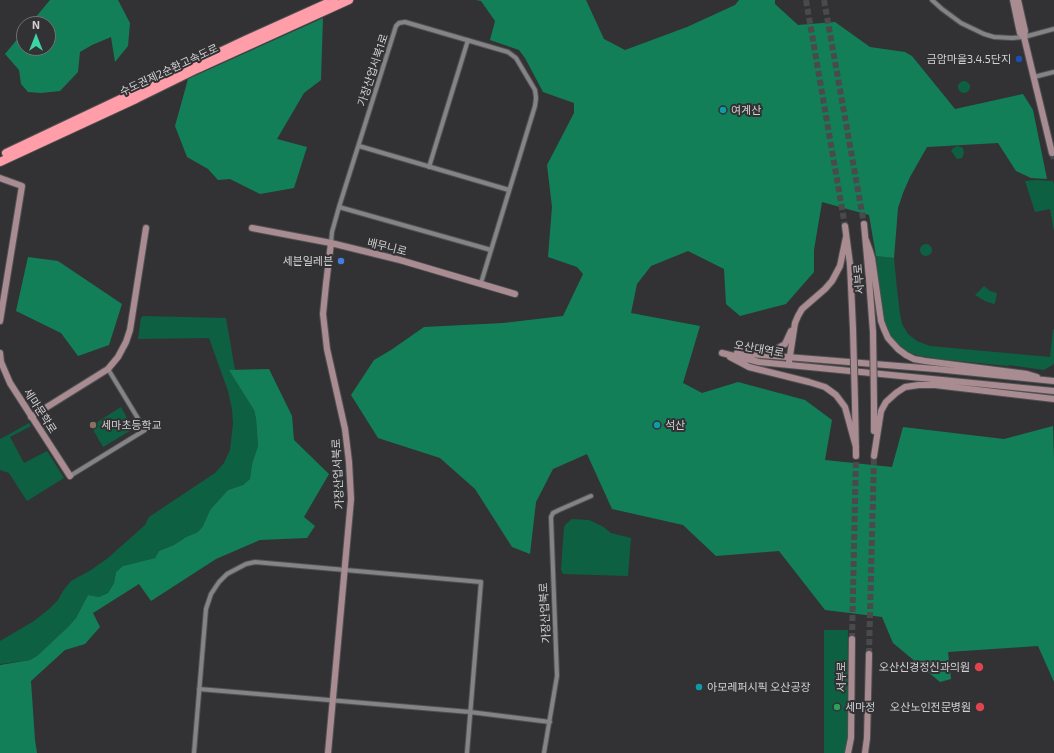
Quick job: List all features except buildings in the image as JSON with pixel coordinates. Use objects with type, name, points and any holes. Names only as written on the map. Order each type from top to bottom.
[{"type":"highway","name":"수도권제2순환고속도로","points":[[0,156],[137,95],[334,0]]},
{"type":"highway","name":"수도권제2순환고속도로","points":[[137,95],[349,0]]},
{"type":"highway","name":"수도권제2순환고속도로","points":[[0,162],[124,101]]},
{"type":"main road","points":[[1013,0],[1020,32],[1024,37]]},
{"type":"main road","points":[[1018,0],[1025,31],[1024,37],[1052,153]]},
{"type":"main road","points":[[0,178],[22,186],[0,321]]},
{"type":"main road","name":"서부로","points":[[864,224],[873,332],[874,456],[881,411],[886,402],[905,388],[919,385],[935,385],[1054,398]]},
{"type":"main road","name":"서부로","points":[[845,226],[850,264],[856,446]]},
{"type":"main road","points":[[31,417],[108,369],[118,357],[126,342],[130,330],[146,228]]},
{"type":"main road","name":"배무니로","points":[[252,228],[331,243],[400,260],[515,294]]},
{"type":"main road","points":[[741,354],[775,350],[784,344],[802,309],[832,282],[840,266],[846,237]]},
{"type":"main road","points":[[866,240],[872,258],[881,321],[888,338],[898,349],[914,359],[1027,374],[1052,381]]},
{"type":"main road","name":"가장산업서북로","points":[[328,753],[351,498],[345,428],[327,349],[323,314],[331,243]]},
{"type":"main road","points":[[789,361],[795,323]]},
{"type":"main road","name":"세마문학로","points":[[0,353],[1,362],[10,383],[70,476]]},
{"type":"main road","points":[[722,353],[749,367],[809,382],[825,388],[836,395],[845,407],[856,446],[856,456]]},
{"type":"main road","name":"오산대역로","points":[[722,353],[759,362],[789,361],[936,369],[1052,381]]},
{"type":"main road","name":"오산대역로","points":[[722,353],[1054,391]]},
{"type":"main road","name":"서부로","points":[[848,753],[851,738],[852,639]]},
{"type":"main road","points":[[865,753],[867,738],[869,654]]},
{"type":"street","points":[[932,0],[961,23],[984,34],[996,37],[1024,37],[1054,29]]},
{"type":"street","name":"가장산업서북1로","points":[[331,243],[332,232],[339,207],[396,26],[399,23],[405,22],[508,52],[516,58],[534,90],[536,98],[535,106],[481,284]]},
{"type":"street","points":[[429,166],[468,40]]},
{"type":"street","points":[[1034,77],[1054,72]]},
{"type":"street","points":[[358,146],[509,190]]},
{"type":"street","points":[[339,207],[491,250]]},
{"type":"street","points":[[70,476],[145,430],[108,369]]},
{"type":"street","name":"가장산업북로","points":[[544,753],[557,676],[551,517],[553,513],[591,496]]},
{"type":"street","points":[[194,753],[206,609],[211,594],[218,582],[227,574],[246,564],[255,562],[481,582],[467,753]]},
{"type":"street","points":[[199,689],[470,712],[550,722]]},
{"type":"green space","points":[[50,0],[118,0],[130,23],[128,46],[115,62],[111,37],[92,45],[80,52],[78,72],[60,91],[41,93],[28,92],[21,84],[19,70],[5,54],[16,41],[16,56],[56,56],[56,16],[37,16]]},
{"type":"green space","points":[[476,0],[586,0],[604,39],[625,50],[687,27],[735,5],[739,0],[775,0],[775,4],[798,25],[835,22],[870,47],[905,52],[912,56],[955,109],[1023,94],[1033,110],[1047,179],[1031,178],[1016,171],[998,143],[927,147],[910,177],[898,208],[894,258],[876,256],[869,215],[822,202],[814,250],[814,272],[786,304],[740,316],[726,304],[724,269],[688,251],[651,266],[637,284],[631,313],[700,326],[683,383],[702,393],[738,382],[805,400],[832,420],[825,460],[892,467],[903,427],[1004,439],[1053,426],[1054,682],[1038,646],[948,652],[951,679],[940,682],[893,643],[882,617],[825,610],[779,551],[716,556],[683,525],[612,509],[587,454],[553,469],[536,502],[530,554],[512,547],[475,489],[440,458],[378,438],[351,395],[374,360],[424,327],[503,323],[563,316],[583,274],[577,267],[548,257],[552,207],[547,165],[574,113],[574,103],[543,92],[525,58],[519,50],[490,40],[495,21],[481,1]]},
{"type":"green space","points":[[323,18],[321,80],[304,93],[277,139],[307,147],[294,188],[260,194],[230,179],[218,180],[208,169],[187,157],[175,126],[188,79]]},
{"type":"green space","points":[[964,81],[968,83],[970,87],[968,91],[964,93],[960,91],[958,87],[960,83]]},
{"type":"green space","points":[[958,146],[963,148],[964,153],[962,158],[957,159],[951,152],[953,148]]},
{"type":"green space","points":[[1025,181],[1053,181],[1054,232],[1050,209],[1035,212]]},
{"type":"green space","points":[[924,244],[928,244],[932,250],[928,256],[924,256],[920,252],[920,248]]},
{"type":"green space","points":[[876,256],[894,258],[902,324],[908,334],[917,341],[930,346],[1050,357],[1053,329],[1054,364],[1044,370],[1009,365],[939,359],[908,352],[892,338],[883,322]]},
{"type":"green space","points":[[28,257],[58,261],[122,304],[109,345],[78,356],[61,333],[16,311]]},
{"type":"green space","points":[[984,286],[990,291],[997,293],[994,304],[975,295]]},
{"type":"green space","points":[[143,316],[226,318],[235,370],[230,370],[254,410],[256,420],[258,446],[252,464],[250,479],[243,485],[228,490],[210,510],[203,526],[198,532],[159,551],[155,558],[123,566],[116,572],[114,583],[108,593],[99,597],[88,595],[76,618],[37,656],[30,660],[0,664],[0,641],[34,621],[49,609],[58,600],[71,581],[91,570],[108,558],[145,525],[149,517],[215,473],[224,463],[230,450],[233,424],[232,409],[228,391],[209,338],[138,339],[141,318]]},
{"type":"green space","points":[[269,369],[292,416],[294,440],[329,474],[304,517],[315,526],[307,538],[260,540],[216,559],[151,601],[139,584],[93,613],[100,627],[85,644],[65,650],[31,681],[37,753],[0,753],[0,665],[30,660],[37,656],[76,618],[88,595],[99,597],[108,593],[114,583],[116,572],[123,566],[155,558],[159,551],[198,532],[203,526],[210,510],[228,490],[243,485],[250,479],[252,464],[258,446],[256,419],[254,410],[229,370]]},
{"type":"green space","points":[[121,407],[133,429],[103,447],[91,426]]},
{"type":"green space","points":[[29,423],[31,426],[10,437],[24,463],[47,451],[64,478],[27,501],[9,473],[0,470],[0,439]]},
{"type":"green space","points":[[572,519],[589,520],[602,526],[611,533],[631,538],[628,576],[563,574],[561,570],[564,527]]},
{"type":"green space","points":[[824,630],[848,630],[847,753],[824,753]]},
{"type":"tunnel","points":[[806,0],[845,226]]},
{"type":"tunnel","points":[[824,0],[864,224]]},
{"type":"tunnel","points":[[1052,153],[1054,159]]},
{"type":"tunnel","points":[[852,639],[856,456]]},
{"type":"tunnel","points":[[869,654],[874,456]]},
{"type":"place","name":"금암마을3.4.5단지","points":[[1019,59]]},
{"type":"place","name":"여계산","points":[[723,110]]},
{"type":"place","name":"세븐일레븐","points":[[341,261]]},
{"type":"place","name":"세마초등학교","points":[[93,425]]},
{"type":"place","name":"석산","points":[[657,425]]},
{"type":"place","name":"오산신경정신과의원","points":[[979,667]]},
{"type":"place","name":"아모레퍼시픽 오산공장","points":[[699,687]]},
{"type":"place","name":"세마정","points":[[837,707]]},
{"type":"place","name":"오산노인전문병원","points":[[980,707]]}]
